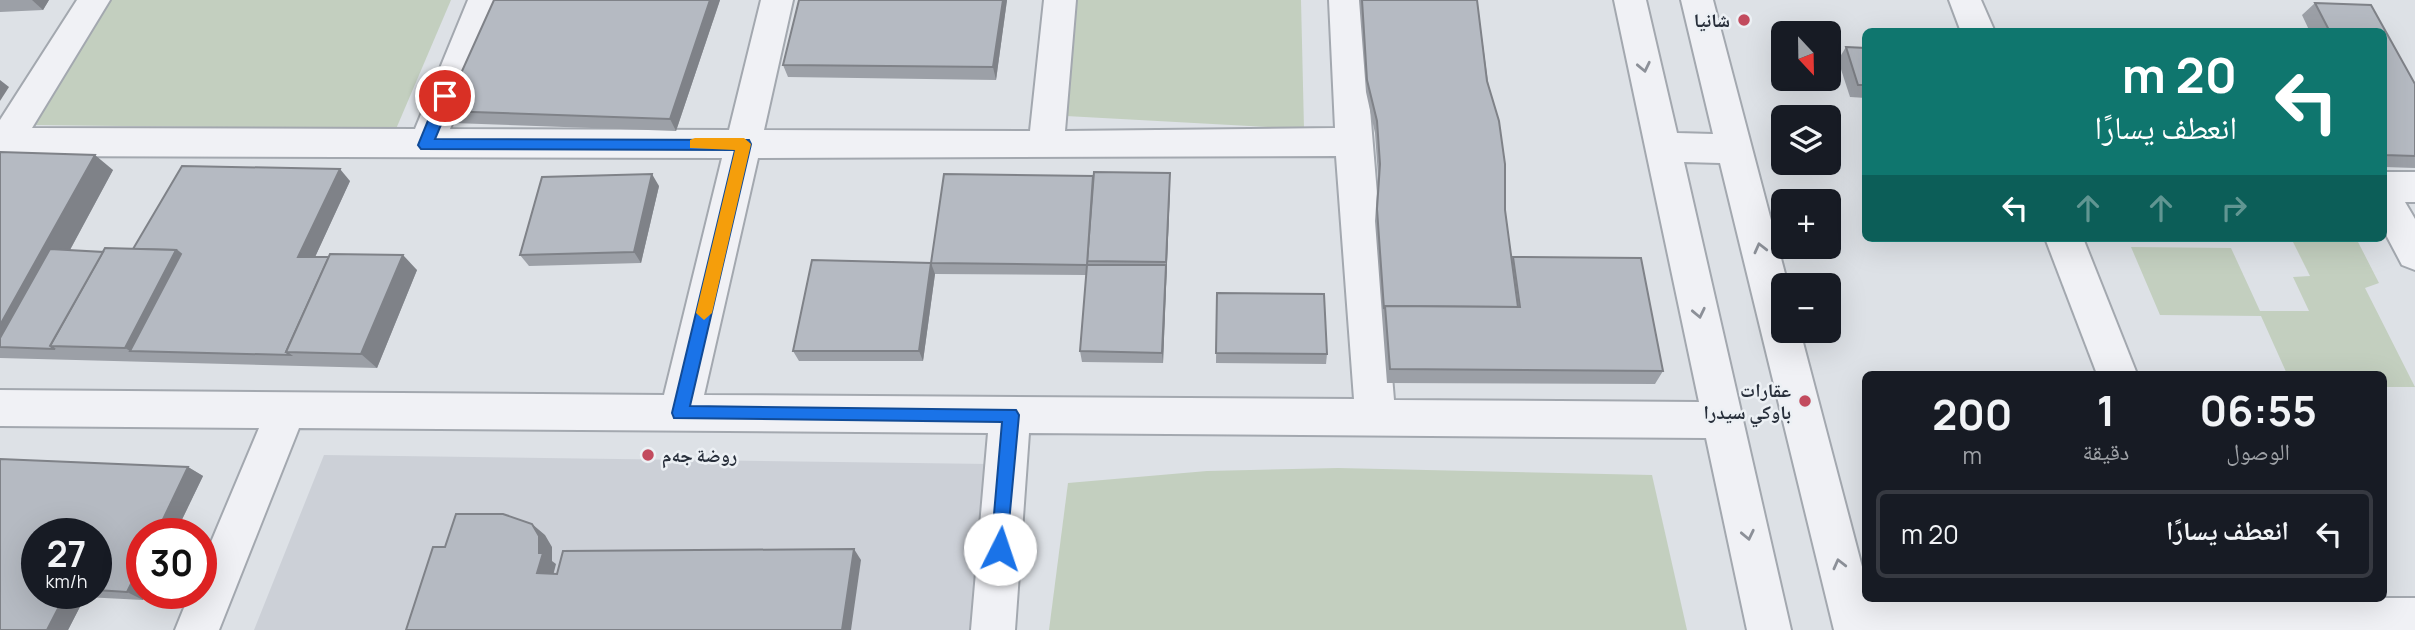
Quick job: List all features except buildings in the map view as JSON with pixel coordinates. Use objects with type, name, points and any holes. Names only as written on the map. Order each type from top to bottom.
[{"type":"street","points":[[2,146],[94,0]]},
{"type":"street","points":[[426,145],[484,0]]},
{"type":"street","points":[[680,413],[778,0]]},
{"type":"street","points":[[1046,145],[1060,0]]},
{"type":"street","points":[[1345,0],[1353,142],[1376,418]]},
{"type":"street","points":[[1630,0],[1769,630]]},
{"type":"street","points":[[1697,0],[1855,625],[2209,609],[2415,619]]},
{"type":"street","points":[[1965,0],[1976,28]]},
{"type":"street","points":[[2,146],[1353,142]]},
{"type":"street","points":[[1662,146],[1735,149]]},
{"type":"street","points":[[2387,187],[2415,187]]},
{"type":"street","points":[[2387,203],[2415,254]]},
{"type":"street","points":[[2066,242],[2116,371]]},
{"type":"street","points":[[0,408],[1722,420]]},
{"type":"street","points":[[197,630],[286,410]]},
{"type":"street","points":[[993,630],[1010,415]]},
{"type":"shaded area","points":[[324,455],[990,464],[972,630],[254,630]]},
{"type":"green space","points":[[110,0],[451,0],[396,129],[33,125]]},
{"type":"green space","points":[[1075,0],[1301,0],[1304,129],[1066,116]]},
{"type":"green space","points":[[2293,242],[2358,242],[2379,283],[2365,288],[2415,387],[2387,387],[2387,371],[2286,371],[2261,316],[2160,315],[2131,247],[2231,248],[2260,311],[2309,311],[2293,277],[2310,276]]},
{"type":"green space","points":[[1338,468],[1652,475],[1687,630],[1049,630],[1068,483],[1207,471]]},
{"type":"slow traffic","points":[[695,144],[744,144],[704,313]]},
{"type":"place","name":"شانيا","points":[[1744,20]]},
{"type":"place","name":"عقارات باوكي سيدرا","points":[[1805,401]]},
{"type":"place","name":"روضة جەم","points":[[648,455]]},
{"type":"route","points":[[445,96],[426,145],[744,144],[680,413],[1010,415],[1000,549]]}]
